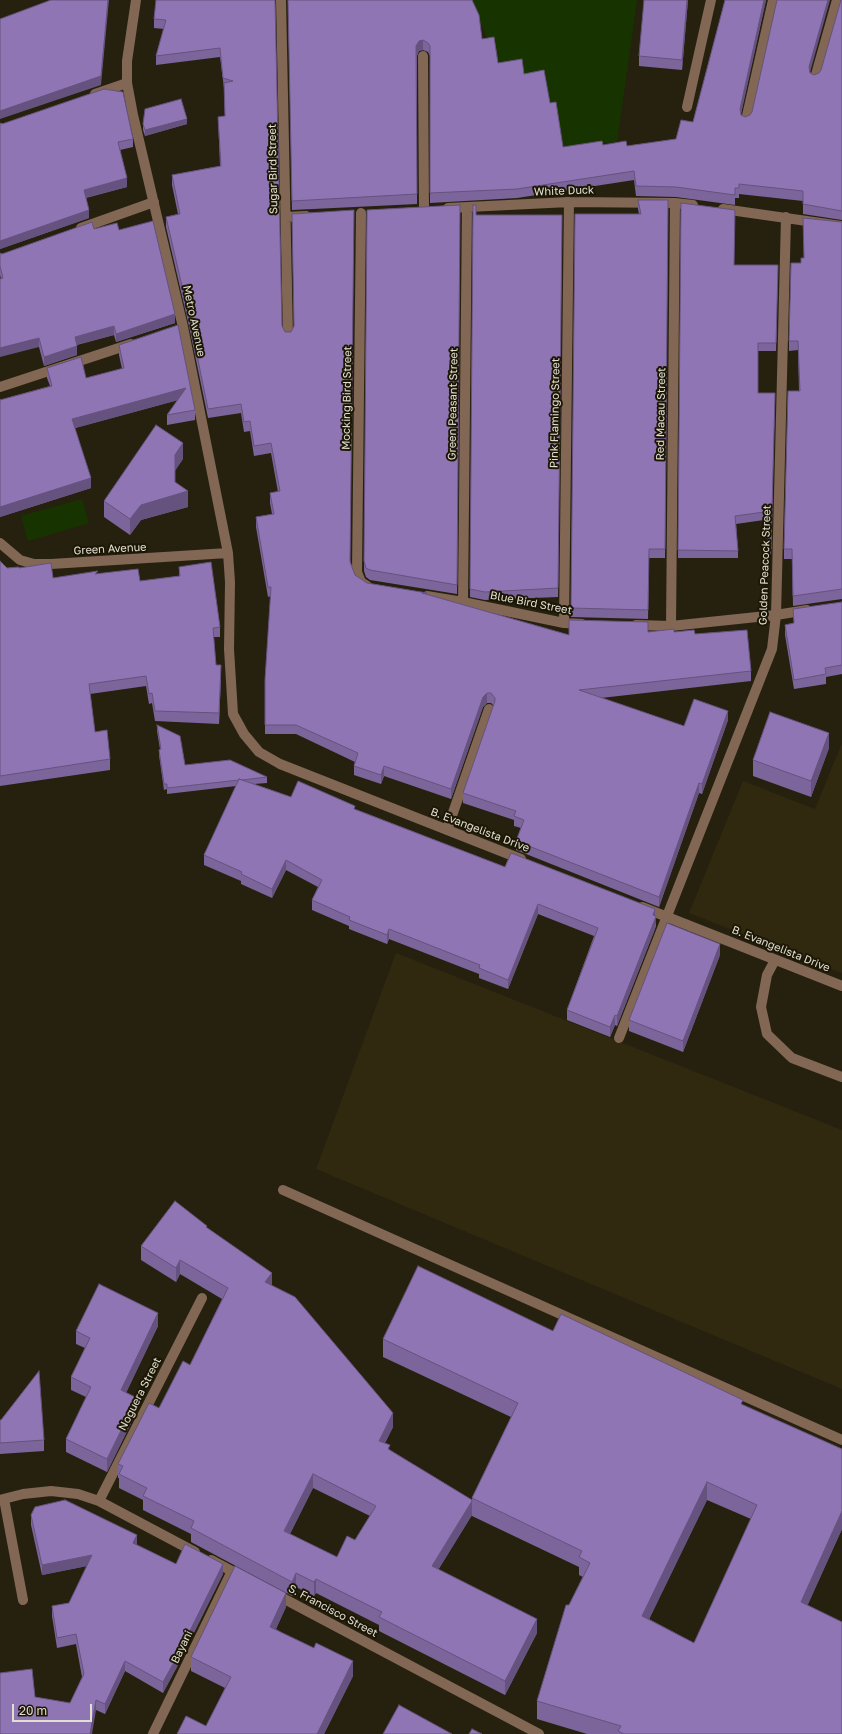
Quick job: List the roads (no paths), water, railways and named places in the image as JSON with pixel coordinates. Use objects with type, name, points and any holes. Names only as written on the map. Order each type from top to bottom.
[{"type":"street","name":"Metro Avenue","points":[[136,0],[127,61],[127,83],[154,202],[228,553],[230,582],[229,649]]},
{"type":"street","name":"Sugar Bird Street","points":[[280,0],[288,336]]},
{"type":"street","points":[[687,106],[711,0]]},
{"type":"street","points":[[746,120],[773,0]]},
{"type":"street","points":[[815,78],[837,0]]},
{"type":"street","name":"White Duck","points":[[422,56],[428,209],[569,202],[675,202],[842,226]]},
{"type":"street","points":[[82,98],[127,83]]},
{"type":"street","points":[[74,231],[154,202]]},
{"type":"street","name":"Pink Flamingo Street","points":[[564,623],[569,202]]},
{"type":"street","name":"Red Macau Street","points":[[671,626],[675,202]]},
{"type":"street","name":"Green Peasant Street","points":[[463,602],[467,207]]},
{"type":"street","name":"Mocking Bird Street","points":[[362,213],[357,572],[361,582],[376,588]]},
{"type":"street","points":[[286,217],[316,215]]},
{"type":"street","name":"Golden Peacock Street","points":[[619,1038],[772,649],[776,615],[786,217]]},
{"type":"street","points":[[0,387],[139,341]]},
{"type":"street","name":"Green Avenue","points":[[0,543],[20,560],[34,564],[59,564],[228,553]]},
{"type":"street","name":"Blue Bird Street","points":[[415,594],[463,602],[564,623],[594,624]]},
{"type":"street","points":[[625,625],[671,626],[776,615],[820,608]]},
{"type":"street","name":"B. Evangelista Drive","points":[[229,649],[233,714],[244,734],[259,752],[280,764],[528,862]]},
{"type":"street","points":[[447,830],[488,709]]},
{"type":"street","name":"B. Evangelista Drive","points":[[630,902],[842,986]]},
{"type":"street","points":[[775,960],[767,975],[761,1007],[767,1034],[792,1058],[842,1077]]},
{"type":"street","points":[[283,1190],[842,1440]]},
{"type":"street","name":"Noguera Street","points":[[99,1501],[202,1298]]},
{"type":"street","points":[[23,1600],[2,1500],[23,1494],[51,1491],[78,1494],[99,1501],[253,1582]]},
{"type":"street","name":"Bayani","points":[[153,1734],[232,1571]]},
{"type":"street","name":"S. Francisco Street","points":[[267,1590],[538,1734]]}]
